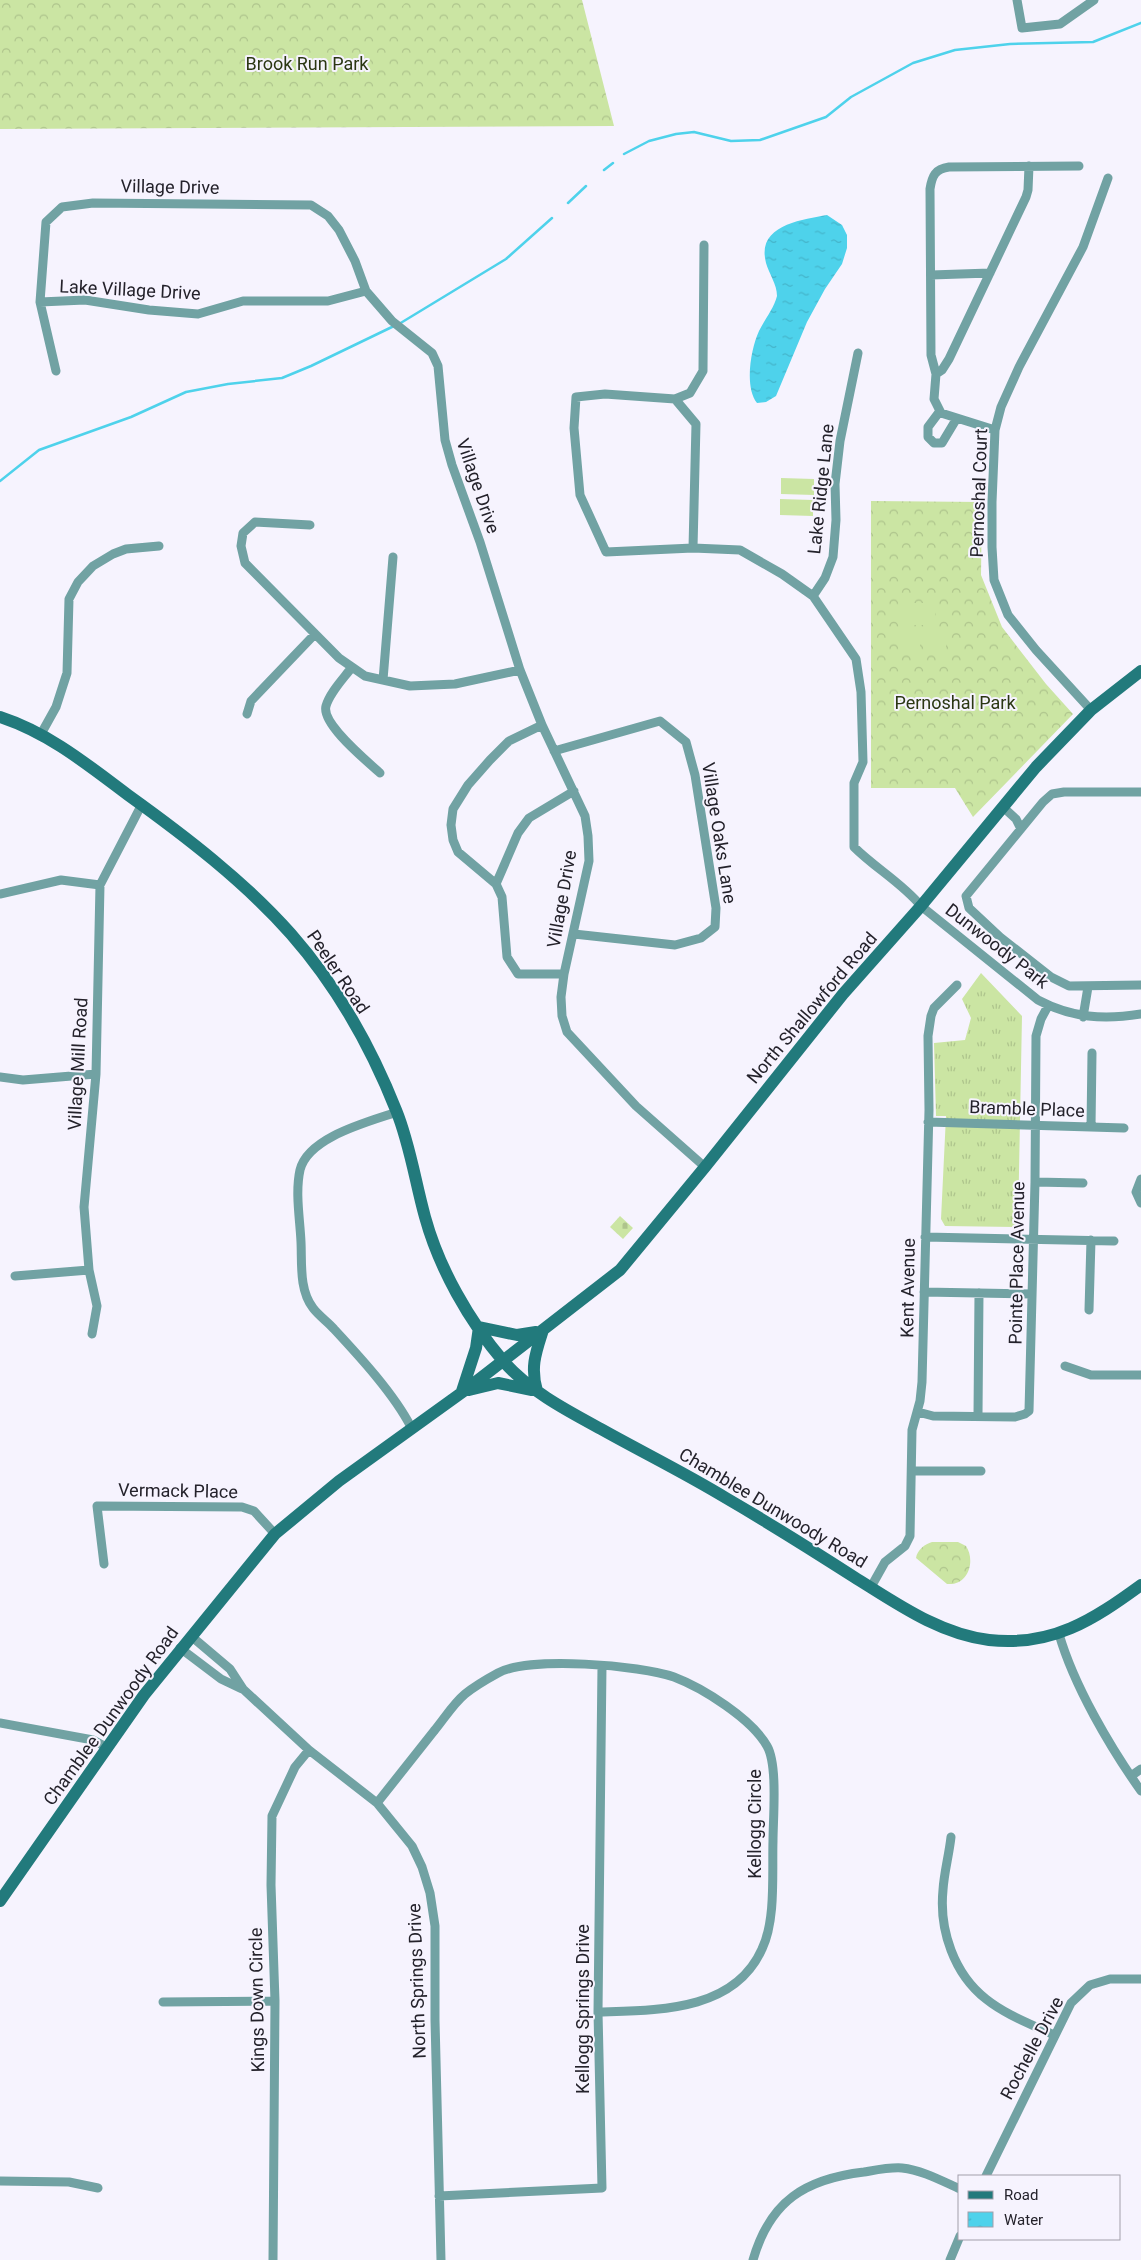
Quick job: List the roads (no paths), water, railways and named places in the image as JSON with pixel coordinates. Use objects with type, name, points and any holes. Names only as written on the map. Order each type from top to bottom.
[{"type":"street","points":[[1017,0],[1022,28],[1060,24],[1094,0]]},
{"type":"street","points":[[936,374],[946,365],[1026,197],[1029,166]]},
{"type":"street","points":[[995,430],[940,411],[934,399],[936,374],[931,355],[931,178],[936,172],[949,168],[1079,166]]},
{"type":"street","name":"Pernoshal Court","points":[[1091,710],[1022,635],[1008,615],[994,580],[992,538],[995,430],[1001,407],[1019,367],[1084,247],[1108,178]]},
{"type":"street","name":"Village Drive","points":[[56,371],[40,302],[46,222],[62,207],[110,202],[311,205],[328,216],[339,230],[355,261],[366,291],[400,327],[432,353],[438,366],[445,440],[480,542],[520,670],[542,725],[585,816],[589,861],[564,974],[561,997],[562,1016],[566,1032],[636,1106],[705,1167]]},
{"type":"street","points":[[704,245],[703,371],[690,393],[675,399],[605,394],[576,396],[574,428],[580,494],[606,552],[693,548],[740,550],[782,574],[813,596],[856,659],[861,692],[862,762],[854,783],[854,847],[868,861],[911,894],[921,906]]},
{"type":"street","points":[[931,274],[990,273]]},
{"type":"street","name":"Lake Village Drive","points":[[40,302],[85,300],[149,310],[198,314],[243,301],[328,301],[366,291]]},
{"type":"street","name":"Lake Ridge Lane","points":[[813,596],[825,578],[833,557],[836,520],[835,484],[840,441],[858,353]]},
{"type":"street","points":[[675,399],[696,424],[693,548]]},
{"type":"street","points":[[940,411],[928,427],[928,437],[934,443],[942,443],[957,418]]},
{"type":"street","points":[[310,525],[255,522],[242,533],[241,546],[246,564],[339,658],[365,676],[410,686],[455,684],[520,670]]},
{"type":"street","points":[[41,734],[56,707],[67,673],[69,598],[78,582],[93,566],[113,554],[126,549],[159,546]]},
{"type":"street","points":[[383,680],[393,558]]},
{"type":"street","points":[[247,714],[251,701],[315,634]]},
{"type":"street","points":[[352,667],[326,706],[327,717],[346,741],[380,774]]},
{"type":"street","name":"North Shallowford Road","points":[[503,1360],[620,1270],[843,994],[921,906],[1036,767],[1091,710],[1141,671]]},
{"type":"street","name":"Peeler Road","points":[[0,718],[41,734],[77,757],[142,804],[232,876],[276,917],[297,941],[326,980],[366,1045],[397,1112],[416,1175],[425,1218],[435,1248],[448,1277],[479,1327],[503,1360]]},
{"type":"street","name":"Village Oaks Lane","points":[[554,751],[660,721],[686,742],[696,775],[716,908],[715,927],[701,938],[675,945],[574,934]]},
{"type":"street","points":[[542,725],[509,741],[468,785],[453,809],[453,840],[458,852],[496,884],[502,896],[507,957],[518,974],[564,974]]},
{"type":"street","points":[[496,884],[518,832],[529,818],[574,791]]},
{"type":"street","name":"Dunwoody Park","points":[[1141,792],[1075,791],[1052,794],[966,896],[969,908],[1000,937],[1051,977],[1068,986],[1141,985]]},
{"type":"street","name":"Village Mill Road","points":[[92,1334],[97,1306],[88,1270],[84,1207],[96,1074],[100,885],[142,804]]},
{"type":"street","points":[[1004,808],[1016,819],[1021,829]]},
{"type":"street","points":[[0,894],[61,880],[100,885]]},
{"type":"street","name":"Dunwoody Park","points":[[921,906],[1029,994],[1048,1006],[1083,1017],[1113,1018],[1141,1014]]},
{"type":"street","name":"Kent Avenue","points":[[871,1587],[885,1562],[905,1546],[910,1536],[912,1430],[918,1412],[922,1382],[928,1036],[934,1008],[957,985]]},
{"type":"street","points":[[1083,1017],[1088,987]]},
{"type":"street","name":"Pointe Place Avenue","points":[[918,1412],[933,1416],[978,1415],[1016,1417],[1028,1411],[1035,1182],[1036,1036],[1040,1019],[1048,1006]]},
{"type":"street","points":[[1090,1127],[1092,1053]]},
{"type":"street","points":[[0,1077],[22,1080],[96,1074]]},
{"type":"street","points":[[397,1112],[328,1138],[314,1147],[306,1156],[300,1169],[299,1186],[303,1281],[306,1297],[313,1308],[334,1329],[402,1410],[411,1427],[461,1393],[503,1360]]},
{"type":"street","name":"Bramble Place","points":[[928,1122],[1124,1128]]},
{"type":"street","points":[[1141,1179],[1136,1192],[1141,1203]]},
{"type":"street","points":[[1035,1182],[1083,1183]]},
{"type":"street","points":[[925,1237],[1114,1241]]},
{"type":"street","points":[[1089,1310],[1090,1240]]},
{"type":"street","points":[[15,1276],[88,1270]]},
{"type":"street","points":[[924,1292],[1032,1294]]},
{"type":"street","points":[[978,1415],[979,1293]]},
{"type":"street","points":[[461,1393],[476,1348],[479,1327],[517,1335],[529,1335],[543,1330]]},
{"type":"street","points":[[461,1393],[498,1383],[537,1391],[533,1363],[535,1349],[543,1330]]},
{"type":"street","name":"Chamblee Dunwoody Road","points":[[503,1360],[527,1384],[537,1391],[649,1457],[723,1496],[871,1587],[944,1628],[967,1636],[988,1640],[1034,1640],[1059,1634],[1100,1614],[1141,1585]]},
{"type":"street","points":[[1065,1366],[1091,1375],[1141,1375]]},
{"type":"street","name":"Chamblee Dunwoody Road","points":[[0,1901],[106,1747],[180,1648],[275,1534],[339,1481],[411,1427]]},
{"type":"street","points":[[912,1471],[981,1471]]},
{"type":"street","name":"Vermack Place","points":[[104,1564],[97,1506],[242,1507],[254,1511],[275,1534]]},
{"type":"street","points":[[1059,1634],[1064,1651],[1091,1708],[1130,1776],[1141,1791]]},
{"type":"street","name":"North Springs Drive","points":[[191,1636],[230,1668],[242,1689]]},
{"type":"street","name":"North Springs Drive","points":[[180,1648],[221,1679],[242,1689],[309,1750],[377,1803],[412,1846],[422,1867],[430,1893],[434,1926],[441,2260]]},
{"type":"street","name":"Kellogg Circle","points":[[377,1803],[464,1695],[501,1671],[568,1663],[593,1664],[674,1677],[703,1692],[736,1714],[759,1734],[769,1748],[774,1777],[770,1922],[762,1949],[748,1972],[716,1996],[666,2010],[598,2012]]},
{"type":"street","name":"Kellogg Springs Drive","points":[[439,2196],[602,2188],[598,2012],[602,1666]]},
{"type":"street","points":[[0,1723],[93,1740],[106,1747]]},
{"type":"street","name":"Kings Down Circle","points":[[273,2260],[275,2000],[271,1885],[272,1816],[295,1767],[309,1750]]},
{"type":"street","points":[[1130,1776],[1141,1769]]},
{"type":"street","points":[[952,1837],[942,1891],[944,1926],[952,1954],[966,1977],[985,1999],[1002,2010],[1054,2035]]},
{"type":"street","name":"Rochelle Drive","points":[[986,2175],[1071,2003],[1090,1986],[1110,1979],[1141,1979]]},
{"type":"street","points":[[163,2002],[275,2000]]},
{"type":"street","points":[[753,2260],[760,2237],[781,2207],[792,2196],[815,2183],[838,2175],[902,2168],[934,2177],[958,2188]]},
{"type":"street","points":[[0,2181],[69,2182],[98,2188]]},
{"type":"street","points":[[950,2260],[958,2240]]},
{"type":"water","points":[[827,215],[842,225],[847,235],[847,248],[842,264],[825,289],[807,322],[776,396],[766,402],[757,403],[751,387],[751,357],[756,338],[777,296],[776,287],[766,263],[765,250],[768,240],[774,232],[794,222]]},
{"type":"waterway","points":[[624,154],[649,141],[676,134],[694,132],[731,141],[760,140],[826,117],[851,97],[913,63],[955,50],[1010,44],[1093,42],[1141,23]]},
{"type":"waterway","points":[[604,170],[613,163]]},
{"type":"waterway","points":[[568,203],[586,186]]},
{"type":"waterway","points":[[399,324],[506,259],[552,218]]},
{"type":"waterway","points":[[0,481],[39,450],[131,417],[186,392],[228,384],[282,378],[394,326]]},
{"type":"park label","name":"Brook Run Park","points":[[307,64]]},
{"type":"park label","name":"Pernoshal Park","points":[[955,703]]}]
